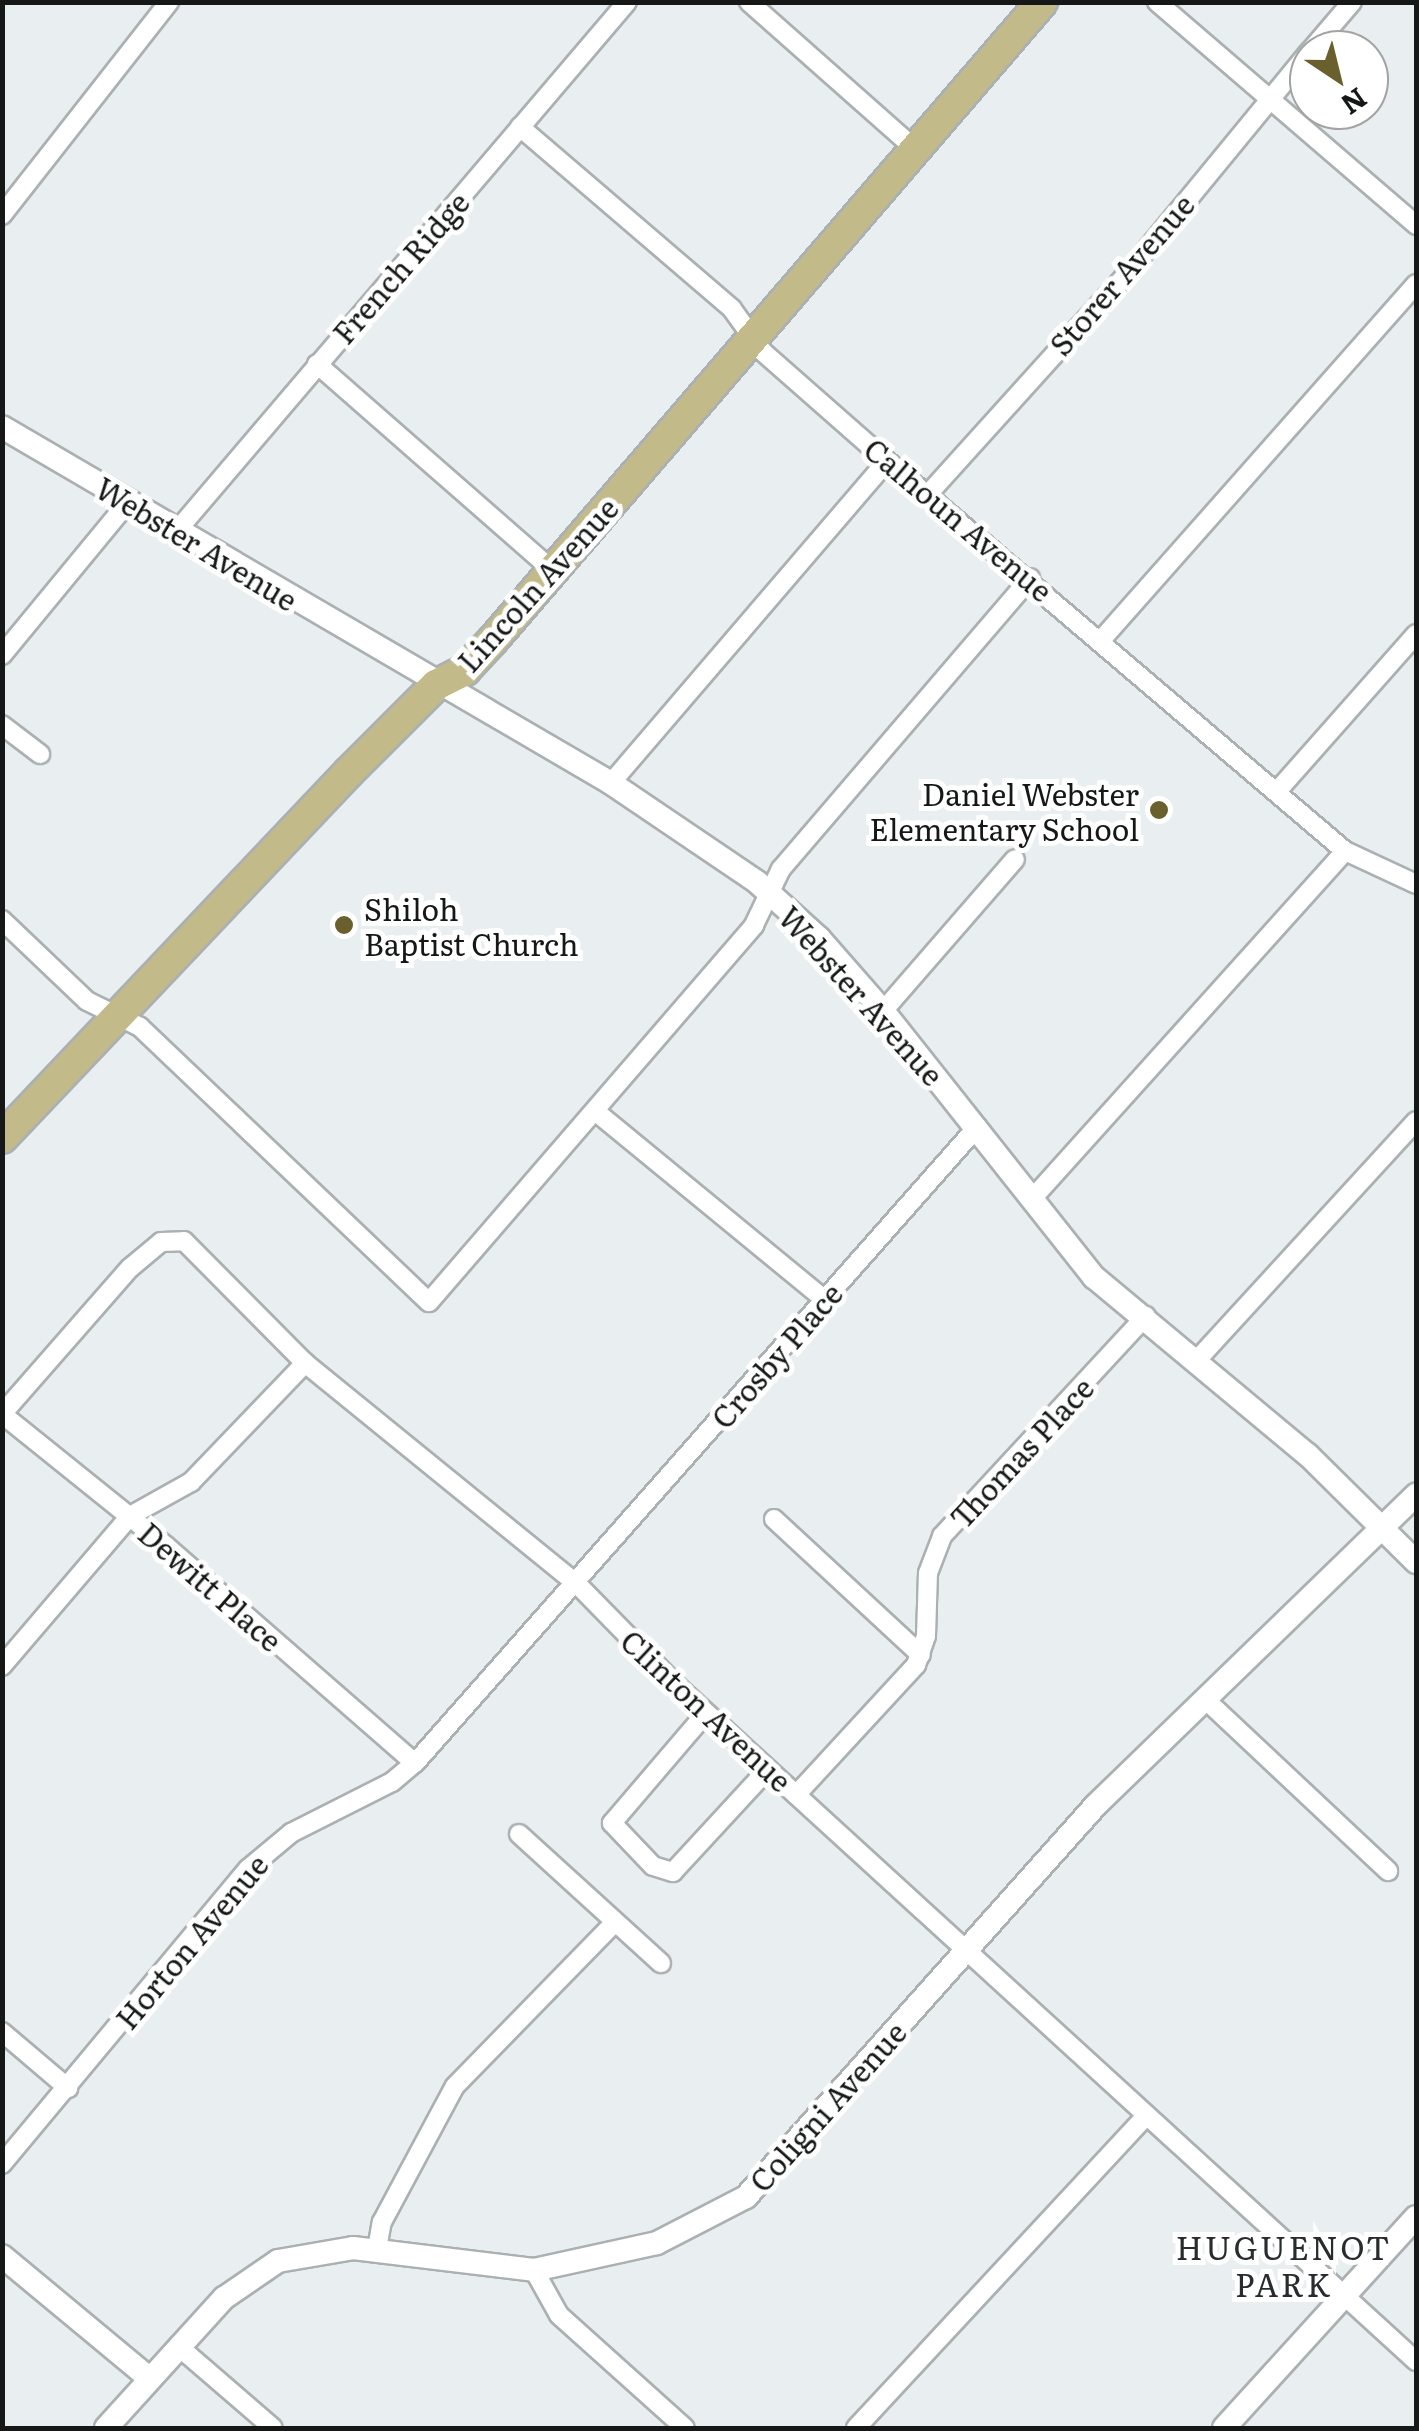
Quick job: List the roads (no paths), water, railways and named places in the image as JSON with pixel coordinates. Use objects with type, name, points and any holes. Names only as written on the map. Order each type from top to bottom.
[{"type":"main road","name":"Lincoln Avenue","points":[[2,1138],[436,686],[465,670],[1042,2]]},
{"type":"street","points":[[2,215],[169,2]]},
{"type":"street","name":"French Ridge","points":[[175,532],[627,2]]},
{"type":"street","points":[[749,2],[916,150]]},
{"type":"street","points":[[1157,2],[1266,100],[1416,225]]},
{"type":"street","name":"Storer Avenue","points":[[1328,30],[1352,2]]},
{"type":"street","name":"Storer Avenue","points":[[930,492],[1124,276],[1289,74]]},
{"type":"street","name":"Calhoun Avenue","points":[[520,128],[732,309],[753,341],[888,461],[930,492],[1279,788],[1345,850],[1416,884]]},
{"type":"street","points":[[1102,638],[1416,284]]},
{"type":"street","points":[[316,364],[552,570]]},
{"type":"street","name":"Webster Avenue","points":[[2,427],[436,686],[611,783],[772,894],[883,1011],[1094,1277],[1197,1360],[1384,1528],[1416,1562]]},
{"type":"street","points":[[611,783],[888,461]]},
{"type":"street","points":[[2,655],[128,502]]},
{"type":"street","points":[[2,920],[86,1000],[116,1018],[140,1026],[429,1302],[754,924],[781,869],[1030,578]]},
{"type":"street","points":[[1279,788],[1416,634]]},
{"type":"street","points":[[2,725],[40,754]]},
{"type":"street","points":[[1031,1200],[1345,850]]},
{"type":"street","points":[[883,1011],[1015,860]]},
{"type":"street","points":[[595,1111],[824,1299]]},
{"type":"street","points":[[1197,1360],[1416,1121]]},
{"type":"street","name":"Crosby Place","points":[[578,1585],[977,1127]]},
{"type":"street","name":"Clinton Avenue","points":[[2,1414],[130,1268],[172,1238],[200,1253],[305,1362],[578,1585],[706,1712],[1416,2361]]},
{"type":"street","name":"Thomas Place","points":[[921,1655],[928,1573],[942,1536],[1146,1316]]},
{"type":"street","points":[[2,1666],[130,1516],[191,1482],[305,1362]]},
{"type":"street","name":"Dewitt Place","points":[[2,1414],[130,1516],[416,1762]]},
{"type":"street","name":"Coligni Avenue","points":[[106,2428],[148,2377],[251,2274],[315,2250],[378,2249],[534,2270],[657,2243],[746,2197],[1096,1805],[1416,1495]]},
{"type":"street","points":[[774,1518],[921,1655],[796,1795]]},
{"type":"street","name":"Horton Avenue","points":[[2,2164],[260,1858],[290,1833],[392,1782],[416,1762],[578,1585]]},
{"type":"street","points":[[1206,1700],[1388,1870]]},
{"type":"street","points":[[706,1712],[612,1823],[653,1866],[673,1872],[768,1769]]},
{"type":"street","points":[[518,1834],[661,1964]]},
{"type":"street","points":[[378,2249],[382,2222],[455,2086],[615,1922]]},
{"type":"street","points":[[2,2032],[68,2088]]},
{"type":"street","points":[[856,2428],[1146,2116]]},
{"type":"street","points":[[1224,2428],[1416,2216]]},
{"type":"street","points":[[2,2256],[148,2377]]},
{"type":"street","points":[[534,2270],[559,2315],[685,2428]]},
{"type":"street","points":[[178,2346],[272,2428]]},
{"type":"place","name":"Daniel Webster Elementary School","points":[[1159,810]]},
{"type":"place","name":"Shiloh Baptist Church","points":[[344,925]]},
{"type":"district","name":"HUGUENOT PARK","points":[[1284,2266]]}]
